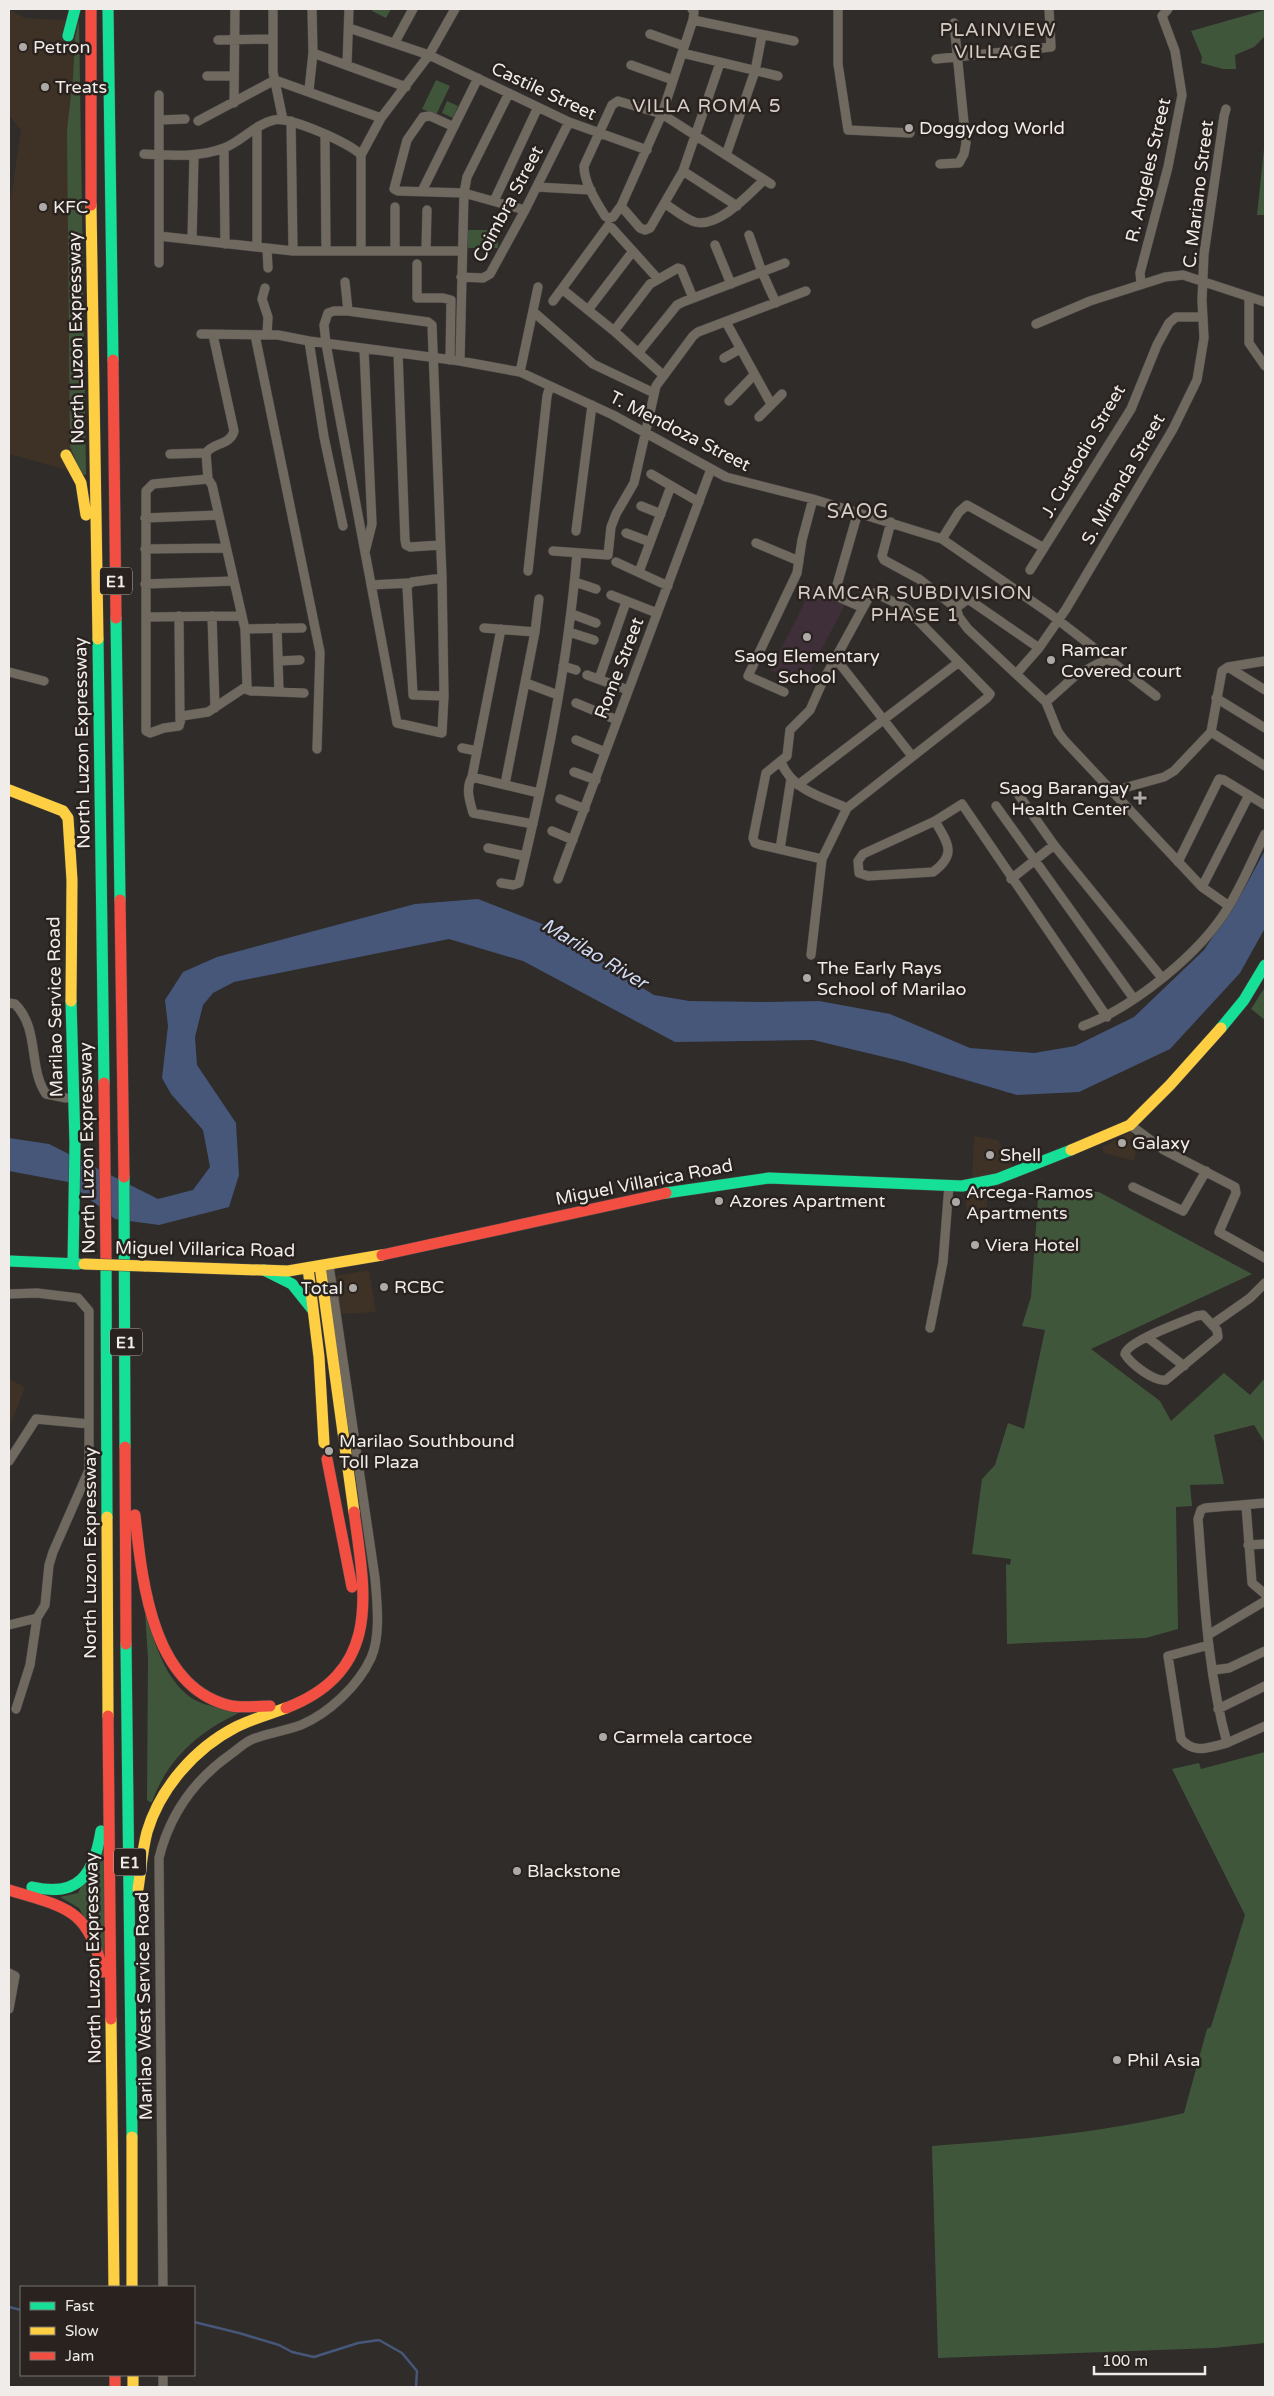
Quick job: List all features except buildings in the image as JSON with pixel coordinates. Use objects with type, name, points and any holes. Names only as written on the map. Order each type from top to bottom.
[{"type":"main road","points":[[68,36],[76,9]]},
{"type":"main road","name":"North Luzon Expressway","points":[[91,9],[91,297],[97,527],[105,1152],[108,1784],[114,2286]]},
{"type":"main road","name":"North Luzon Expressway","points":[[108,9],[125,1247],[125,1586],[131,1946],[132,2286]]},
{"type":"main road","points":[[66,455],[76,469],[85,492],[86,516],[97,527]]},
{"type":"main road","name":"Marilao Service Road","points":[[9,790],[63,811],[68,818],[72,880],[71,1000],[75,1143],[73,1205],[78,1264]]},
{"type":"main road","name":"Miguel Villarica Road","points":[[9,1261],[288,1271],[384,1255],[698,1186],[769,1178],[962,1186],[997,1179],[1102,1138],[1130,1124],[1170,1086],[1217,1032],[1244,1000],[1265,968]]},
{"type":"main road","points":[[131,1946],[146,1834],[156,1809],[171,1784],[202,1750],[230,1730],[249,1719],[298,1703],[316,1693],[344,1664],[362,1627],[364,1600],[362,1573],[324,1265]]},
{"type":"main road","points":[[308,1268],[314,1311],[324,1443]]},
{"type":"main road","points":[[264,1270],[292,1284],[314,1311]]},
{"type":"main road","points":[[126,1436],[141,1565],[150,1613],[161,1643],[176,1671],[190,1685],[210,1699],[239,1707],[270,1706],[288,1701],[305,1692],[333,1664],[349,1631],[354,1608],[351,1574],[327,1459]]},
{"type":"main road","points":[[9,1880],[51,1892],[66,1889],[85,1878],[97,1856],[108,1784]]},
{"type":"main road","points":[[9,1890],[61,1906],[83,1920],[98,1946],[112,2016]]},
{"type":"street","points":[[234,9],[234,103]]},
{"type":"street","points":[[273,9],[273,72],[287,121],[294,251]]},
{"type":"street","points":[[309,90],[313,53],[312,9]]},
{"type":"street","points":[[347,65],[349,9]]},
{"type":"street","points":[[395,42],[413,9]]},
{"type":"street","points":[[361,250],[361,155],[382,118],[430,56],[455,9]]},
{"type":"street","points":[[838,9],[838,64],[848,130],[910,134]]},
{"type":"street","points":[[936,59],[1051,47],[1049,9]]},
{"type":"street","name":"R. Angeles Street","points":[[1142,283],[1140,273],[1168,167],[1182,95],[1175,51],[1162,16],[1168,9]]},
{"type":"street","points":[[665,204],[696,222],[719,218],[767,182],[662,114],[618,101],[612,104],[584,166],[584,173],[591,190],[608,218],[613,217],[621,206],[647,150],[662,114],[695,12],[762,34],[794,41]]},
{"type":"street","points":[[940,164],[959,162],[964,154],[966,144],[954,23]]},
{"type":"street","name":"Castile Street","points":[[349,28],[395,42],[430,56],[569,122],[647,150]]},
{"type":"street","points":[[650,34],[683,50],[720,63],[778,76]]},
{"type":"street","points":[[726,155],[755,71],[762,34]]},
{"type":"street","points":[[218,40],[272,39]]},
{"type":"street","points":[[313,53],[406,87]]},
{"type":"street","points":[[621,206],[640,228],[645,230],[650,228],[683,171],[694,134],[720,63]]},
{"type":"street","points":[[631,65],[673,80]]},
{"type":"street","points":[[207,76],[234,76]]},
{"type":"street","points":[[422,191],[452,126],[478,78]]},
{"type":"street","points":[[198,121],[275,80],[309,90],[382,118]]},
{"type":"street","points":[[460,361],[464,194],[468,177],[509,93]]},
{"type":"street","points":[[159,95],[160,263]]},
{"type":"street","points":[[494,201],[538,108]]},
{"type":"street","name":"C. Mariano Street","points":[[1203,282],[1205,245],[1226,109]]},
{"type":"street","points":[[452,126],[426,115],[407,140],[394,189],[398,191],[464,194],[526,210]]},
{"type":"street","points":[[160,120],[185,119]]},
{"type":"street","points":[[144,154],[194,155],[224,148],[256,128],[274,120],[287,121],[350,146],[361,155]]},
{"type":"street","name":"Coimbra Street","points":[[461,277],[488,277],[526,210],[569,122]]},
{"type":"street","points":[[256,128],[258,247]]},
{"type":"street","points":[[325,136],[326,251]]},
{"type":"street","points":[[224,148],[225,244]]},
{"type":"street","points":[[192,240],[194,155]]},
{"type":"street","points":[[683,171],[737,206]]},
{"type":"street","points":[[537,187],[591,190]]},
{"type":"street","points":[[395,207],[395,250]]},
{"type":"street","points":[[426,250],[427,210]]},
{"type":"street","points":[[553,301],[608,226],[612,228],[658,279]]},
{"type":"street","points":[[749,235],[762,272],[776,303]]},
{"type":"street","points":[[160,236],[294,251],[462,250]]},
{"type":"street","points":[[715,245],[731,284]]},
{"type":"street","points":[[267,248],[268,268]]},
{"type":"street","points":[[588,310],[633,251]]},
{"type":"street","points":[[639,352],[677,305],[785,263]]},
{"type":"street","points":[[416,264],[417,298],[443,298],[451,300],[450,360]]},
{"type":"street","points":[[614,331],[650,284],[678,268],[681,270],[692,298]]},
{"type":"street","points":[[1036,324],[1090,301],[1142,283],[1183,275],[1249,297],[1264,299]]},
{"type":"street","points":[[346,282],[348,311]]},
{"type":"street","name":"S. Miranda Street","points":[[1017,673],[1039,648],[1058,621],[1173,428],[1197,380],[1204,344],[1203,282]]},
{"type":"street","points":[[520,372],[538,287]]},
{"type":"street","points":[[264,288],[262,298],[268,317],[267,335]]},
{"type":"street","points":[[562,289],[639,352],[663,375]]},
{"type":"street","points":[[553,551],[608,555],[611,527],[634,482],[654,393],[663,375],[693,336],[698,332],[806,291]]},
{"type":"street","points":[[1249,297],[1250,342],[1261,355],[1265,366]]},
{"type":"street","points":[[348,311],[428,322],[432,325],[442,578],[444,696],[442,733],[397,723],[326,344],[324,325],[328,313],[348,311]]},
{"type":"street","points":[[536,314],[593,364],[654,393]]},
{"type":"street","name":"J. Custodio Street","points":[[1030,570],[1131,409],[1157,345],[1169,323],[1176,317],[1203,317]]},
{"type":"street","points":[[726,322],[771,404]]},
{"type":"street","name":"T. Mendoza Street","points":[[201,334],[267,335],[433,359],[460,361],[520,372],[645,431],[711,469],[747,484],[814,499],[942,539],[1058,621],[1107,659],[1122,668],[1156,696]]},
{"type":"street","points":[[170,454],[206,453],[213,446],[228,441],[234,431],[213,335]]},
{"type":"street","points":[[255,335],[320,652],[317,749]]},
{"type":"street","points":[[309,342],[343,526]]},
{"type":"street","points":[[364,349],[372,524],[365,553]]},
{"type":"street","points":[[724,358],[740,349]]},
{"type":"street","points":[[398,353],[406,545],[410,547],[440,544]]},
{"type":"street","points":[[729,401],[754,375]]},
{"type":"street","points":[[528,571],[547,396],[550,386]]},
{"type":"street","points":[[759,417],[782,394]]},
{"type":"street","points":[[576,531],[592,405]]},
{"type":"street","points":[[206,453],[208,479],[212,485],[245,629],[245,689]]},
{"type":"street","name":"Rome Street","points":[[558,879],[711,469]]},
{"type":"street","points":[[651,474],[699,502]]},
{"type":"street","points":[[179,616],[179,726],[176,728],[164,728],[153,733],[146,731],[145,496],[148,486],[153,484],[208,479]]},
{"type":"street","points":[[638,572],[671,486]]},
{"type":"street","points":[[784,692],[748,676],[797,573],[805,526],[814,499]]},
{"type":"street","points":[[942,539],[959,512],[967,505],[1044,548]]},
{"type":"street","points":[[642,506],[660,514]]},
{"type":"street","points":[[858,512],[835,592],[836,596],[863,608]]},
{"type":"street","points":[[145,518],[219,515]]},
{"type":"street","points":[[891,522],[882,556],[884,560],[919,580],[956,608],[959,617],[968,628],[1046,702],[1058,732],[1202,887],[1229,906]]},
{"type":"street","points":[[626,533],[650,542]]},
{"type":"street","points":[[756,543],[799,561]]},
{"type":"street","points":[[145,549],[226,548]]},
{"type":"street","points":[[501,883],[513,885],[519,883],[558,695],[572,614],[578,553]]},
{"type":"street","points":[[616,562],[668,586]]},
{"type":"street","points":[[371,585],[408,583],[442,578]]},
{"type":"street","points":[[145,584],[234,581]]},
{"type":"street","points":[[575,582],[596,590]]},
{"type":"street","points":[[408,583],[413,695],[444,696]]},
{"type":"street","points":[[811,955],[822,859],[847,808],[989,696],[988,690],[906,608],[872,593],[806,716],[790,730],[787,756],[766,773],[753,838],[755,843],[822,859]]},
{"type":"street","points":[[611,595],[657,613]]},
{"type":"street","points":[[505,784],[526,683],[535,632],[538,599]]},
{"type":"street","points":[[956,608],[968,599],[1039,648]]},
{"type":"street","points":[[599,679],[626,602]]},
{"type":"street","points":[[572,614],[596,623]]},
{"type":"street","points":[[212,616],[215,708]]},
{"type":"street","points":[[146,617],[242,616]]},
{"type":"street","points":[[277,628],[279,692]]},
{"type":"street","points":[[245,629],[302,628]]},
{"type":"street","points":[[484,628],[535,632]]},
{"type":"street","points":[[501,629],[472,777],[468,784],[473,813],[532,824]]},
{"type":"street","points":[[569,632],[594,640]]},
{"type":"street","points":[[836,659],[912,756]]},
{"type":"street","points":[[1046,702],[1075,676],[1107,659]]},
{"type":"street","points":[[278,660],[300,660]]},
{"type":"street","points":[[1114,791],[1164,777],[1174,772],[1210,732],[1214,723],[1219,678],[1222,671],[1228,667],[1265,661]]},
{"type":"street","points":[[780,849],[794,782],[959,662]]},
{"type":"street","points":[[563,666],[576,670]]},
{"type":"street","points":[[1228,667],[1265,690]]},
{"type":"street","points":[[9,672],[44,681]]},
{"type":"street","points":[[587,675],[628,690]]},
{"type":"street","points":[[526,683],[558,695]]},
{"type":"street","points":[[180,720],[182,716],[208,712],[245,689],[252,691],[304,693]]},
{"type":"street","points":[[1216,698],[1265,728]]},
{"type":"street","points":[[576,704],[617,720]]},
{"type":"street","points":[[1210,732],[1265,766]]},
{"type":"street","points":[[576,740],[605,752]]},
{"type":"street","points":[[462,748],[477,751]]},
{"type":"street","points":[[781,762],[794,782],[847,808]]},
{"type":"street","points":[[574,772],[596,780]]},
{"type":"street","points":[[472,777],[539,793]]},
{"type":"street","points":[[1178,862],[1219,779],[1265,805]]},
{"type":"street","points":[[1018,794],[1054,845],[1162,978]]},
{"type":"street","points":[[1202,887],[1249,795]]},
{"type":"street","points":[[560,799],[585,810]]},
{"type":"street","points":[[935,820],[949,846],[949,852],[933,872],[868,876],[858,873],[858,861],[863,854],[935,820],[962,804],[1106,1017]]},
{"type":"street","points":[[996,806],[1033,861],[1134,999]]},
{"type":"street","points":[[552,831],[573,840]]},
{"type":"street","points":[[1083,1026],[1106,1017],[1134,999],[1162,978],[1205,940],[1229,906],[1265,834]]},
{"type":"street","points":[[1011,879],[1054,845]]},
{"type":"street","points":[[488,848],[525,856]]},
{"type":"street","points":[[9,1004],[15,1004],[25,1014],[36,1055],[40,1085],[46,1094],[66,1098]]},
{"type":"street","points":[[1130,1124],[1164,1150],[1206,1171],[1236,1189],[1219,1227],[1220,1234],[1265,1258]]},
{"type":"street","points":[[1134,1187],[1183,1211],[1206,1171]]},
{"type":"street","points":[[930,1328],[943,1262],[949,1185]]},
{"type":"street","name":"Marilao West Service Road","points":[[163,2286],[159,1858],[164,1837],[179,1806],[208,1771],[252,1739],[301,1725],[326,1712],[348,1690],[364,1670],[372,1656],[375,1637],[378,1612],[375,1578],[324,1265]]},
{"type":"street","points":[[1213,1324],[1250,1298],[1265,1283]]},
{"type":"street","points":[[9,1294],[37,1293],[78,1298],[89,1311],[89,1470],[49,1565],[45,1605],[37,1618],[30,1665],[16,1709]]},
{"type":"street","points":[[1199,1315],[1206,1317],[1219,1332],[1218,1337],[1163,1381],[1131,1361],[1125,1354],[1126,1350],[1147,1337],[1199,1315]]},
{"type":"street","points":[[1147,1337],[1184,1366]]},
{"type":"street","points":[[9,1462],[36,1419],[89,1424]]},
{"type":"street","points":[[1228,1743],[1218,1709],[1209,1645],[1198,1519],[1201,1510],[1209,1507],[1265,1503]]},
{"type":"street","points":[[1246,1504],[1252,1583],[1265,1594]]},
{"type":"street","points":[[1248,1545],[1265,1544]]},
{"type":"street","points":[[1208,1635],[1265,1601]]},
{"type":"street","points":[[9,1625],[37,1618]]},
{"type":"street","points":[[1209,1645],[1168,1656],[1181,1739],[1188,1748],[1198,1749],[1228,1743],[1265,1726]]},
{"type":"street","points":[[1214,1670],[1229,1668],[1265,1651]]},
{"type":"street","points":[[1218,1709],[1265,1686]]},
{"type":"street","points":[[9,1973],[15,1976],[9,2009]]},
{"type":"shaded area","points":[[9,9],[25,18],[79,21],[86,475],[9,454],[9,211],[21,130],[9,115]]},
{"type":"shaded area","name":"Saog Elementary School","points":[[812,588],[845,605],[803,685],[770,670]]},
{"type":"shaded area","points":[[1132,1131],[1136,1152],[1134,1161],[1104,1153],[1102,1147]]},
{"type":"shaded area","points":[[974,1136],[998,1140],[1014,1169],[972,1179]]},
{"type":"shaded area","points":[[965,1193],[987,1194],[987,1214],[967,1215]]},
{"type":"shaded area","points":[[369,1270],[376,1312],[341,1314],[335,1282],[336,1278],[339,1275]]},
{"type":"shaded area","points":[[9,1379],[25,1387],[9,1425]]},
{"type":"green space","points":[[373,9],[391,9],[386,18],[372,11]]},
{"type":"green space","points":[[1265,10],[1265,36],[1254,47],[1235,55],[1236,69],[1223,69],[1201,63],[1202,57],[1191,31]]},
{"type":"green space","points":[[79,21],[86,475],[81,474],[70,446],[67,130],[75,38]]},
{"type":"green space","points":[[436,80],[450,86],[436,115],[422,109]]},
{"type":"green space","points":[[447,101],[458,106],[453,118],[442,113]]},
{"type":"green space","points":[[1265,139],[1265,215],[1257,215]]},
{"type":"green space","points":[[468,230],[498,230],[498,248],[468,248]]},
{"type":"green space","points":[[1265,987],[1265,1020],[1251,1009]]},
{"type":"green space","points":[[1049,1192],[1099,1192],[1252,1274],[1091,1349],[1160,1401],[1171,1421],[1224,1373],[1250,1395],[1265,1378],[1265,1443],[1254,1425],[1214,1435],[1224,1484],[1190,1485],[1192,1506],[1176,1507],[1178,1629],[1146,1638],[1007,1644],[1006,1564],[1010,1565],[1011,1559],[972,1554],[982,1479],[995,1465],[1008,1423],[1024,1429],[1045,1330],[1022,1326],[1031,1297],[1038,1199],[1049,1198]]},
{"type":"green space","points":[[145,1612],[153,1638],[165,1666],[181,1689],[192,1698],[204,1704],[243,1711],[200,1736],[177,1758],[167,1771],[152,1802],[147,1800],[148,1659]]},
{"type":"green space","points":[[1265,1752],[1265,2343],[1214,2348],[938,2358],[932,2146],[1091,2131],[1184,2113],[1207,2029],[1211,2027],[1245,1915],[1172,1769],[1199,1763],[1201,1769]]},
{"type":"green space","points":[[104,1840],[104,1955],[79,1908],[60,1897],[78,1893]]},
{"type":"water","name":"Marilao River","points":[[1265,850],[1265,928],[1240,973],[1170,1049],[1079,1092],[1017,1095],[905,1062],[813,1040],[675,1042],[523,961],[449,939],[234,982],[213,993],[203,1005],[195,1037],[197,1065],[236,1123],[239,1175],[229,1207],[159,1225],[115,1219],[68,1182],[9,1171],[9,1138],[49,1144],[158,1199],[193,1190],[210,1167],[203,1130],[171,1094],[162,1078],[168,1026],[165,1000],[183,972],[217,957],[415,904],[478,899],[581,939],[609,967],[654,995],[689,1001],[819,1001],[890,1014],[970,1048],[1034,1053],[1075,1046],[1134,1017],[1204,950],[1243,891]]},
{"type":"waterway","points":[[9,2307],[20,2310]]},
{"type":"waterway","points":[[195,2322],[239,2333],[279,2345],[292,2352],[314,2357],[358,2343],[379,2340],[402,2353],[417,2371],[416,2387]]},
{"type":"traffic: fast","points":[[68,36],[75,9]]},
{"type":"traffic: fast","points":[[108,9],[113,360]]},
{"type":"traffic: fast","points":[[116,618],[120,900]]},
{"type":"traffic: fast","points":[[98,639],[104,1083]]},
{"type":"traffic: fast","points":[[1221,1028],[1244,1000],[1265,965]]},
{"type":"traffic: fast","points":[[71,1001],[75,1143],[73,1264]]},
{"type":"traffic: fast","points":[[666,1193],[769,1178],[962,1186],[997,1179],[1071,1150]]},
{"type":"traffic: fast","points":[[124,1177],[125,1447]]},
{"type":"traffic: fast","points":[[106,1260],[107,1517]]},
{"type":"traffic: fast","points":[[9,1261],[79,1264]]},
{"type":"traffic: fast","points":[[264,1270],[292,1284],[312,1309]]},
{"type":"traffic: fast","points":[[126,1644],[132,2137]]},
{"type":"traffic: fast","points":[[32,1887],[48,1890],[62,1889],[82,1879],[94,1859],[101,1831]]},
{"type":"traffic: slow","points":[[91,205],[98,639]]},
{"type":"traffic: slow","points":[[66,455],[81,483],[86,515]]},
{"type":"traffic: slow","points":[[9,790],[63,811],[68,818],[72,880],[71,1001]]},
{"type":"traffic: slow","points":[[1071,1150],[1130,1125],[1170,1085],[1221,1028]]},
{"type":"traffic: slow","points":[[144,1266],[288,1271],[382,1255]]},
{"type":"traffic: slow","points":[[84,1264],[144,1266]]},
{"type":"traffic: slow","points":[[320,1266],[354,1512]]},
{"type":"traffic: slow","points":[[308,1268],[319,1357],[324,1443]]},
{"type":"traffic: slow","points":[[107,1517],[108,1716]]},
{"type":"traffic: slow","points":[[138,1889],[147,1832],[161,1800],[181,1771],[193,1758],[221,1736],[242,1724],[286,1708]]},
{"type":"traffic: slow","points":[[111,2019],[114,2286]]},
{"type":"traffic: slow","points":[[132,2137],[132,2286]]},
{"type":"traffic: slow","points":[[133,2376],[133,2387]]},
{"type":"traffic: jam","points":[[91,9],[91,205]]},
{"type":"traffic: jam","points":[[113,360],[116,618]]},
{"type":"traffic: jam","points":[[120,900],[124,1177]]},
{"type":"traffic: jam","points":[[104,1083],[106,1260]]},
{"type":"traffic: jam","points":[[382,1255],[666,1193]]},
{"type":"traffic: jam","points":[[125,1447],[126,1644]]},
{"type":"traffic: jam","points":[[327,1459],[352,1587]]},
{"type":"traffic: jam","points":[[286,1708],[317,1692],[339,1673],[353,1651],[360,1626],[363,1600],[362,1572],[354,1512]]},
{"type":"traffic: jam","points":[[135,1515],[142,1570],[156,1629],[168,1655],[184,1678],[205,1696],[232,1706],[270,1706]]},
{"type":"traffic: jam","points":[[108,1716],[111,2019]]},
{"type":"traffic: jam","points":[[9,1890],[46,1901],[72,1913],[82,1922],[90,1934],[103,1972]]},
{"type":"traffic: jam","points":[[115,2376],[115,2387]]},
{"type":"place","name":"Petron","points":[[23,47]]},
{"type":"place","name":"Treats","points":[[45,87]]},
{"type":"place","name":"Doggydog World","points":[[909,128]]},
{"type":"place","name":"KFC","points":[[43,207]]},
{"type":"place","name":"Saog Elementary School","points":[[807,637]]},
{"type":"place","name":"Ramcar Covered court","points":[[1051,660]]},
{"type":"place","name":"Saog Barangay Health Center","points":[[1140,798]]},
{"type":"place","name":"The Early Rays School of Marilao","points":[[807,978]]},
{"type":"place","name":"Galaxy","points":[[1122,1143]]},
{"type":"place","name":"Shell","points":[[990,1155]]},
{"type":"place","name":"Azores Apartment","points":[[719,1201]]},
{"type":"place","name":"Arcega-Ramos Apartments","points":[[956,1202]]},
{"type":"place","name":"Viera Hotel","points":[[975,1245]]},
{"type":"place","name":"RCBC","points":[[384,1287]]},
{"type":"place","name":"Total","points":[[353,1288]]},
{"type":"place","name":"Marilao Southbound Toll Plaza","points":[[329,1451]]},
{"type":"place","name":"Carmela cartoce","points":[[603,1737]]},
{"type":"place","name":"Blackstone","points":[[517,1871]]},
{"type":"place","name":"Phil Asia","points":[[1117,2060]]},
{"type":"district","name":"PLAINVIEW VILLAGE","points":[[998,40]]},
{"type":"district","name":"VILLA ROMA 5","points":[[707,105]]},
{"type":"district","name":"SAOG","points":[[858,511]]},
{"type":"district","name":"RAMCAR SUBDIVISION PHASE 1","points":[[915,603]]}]
